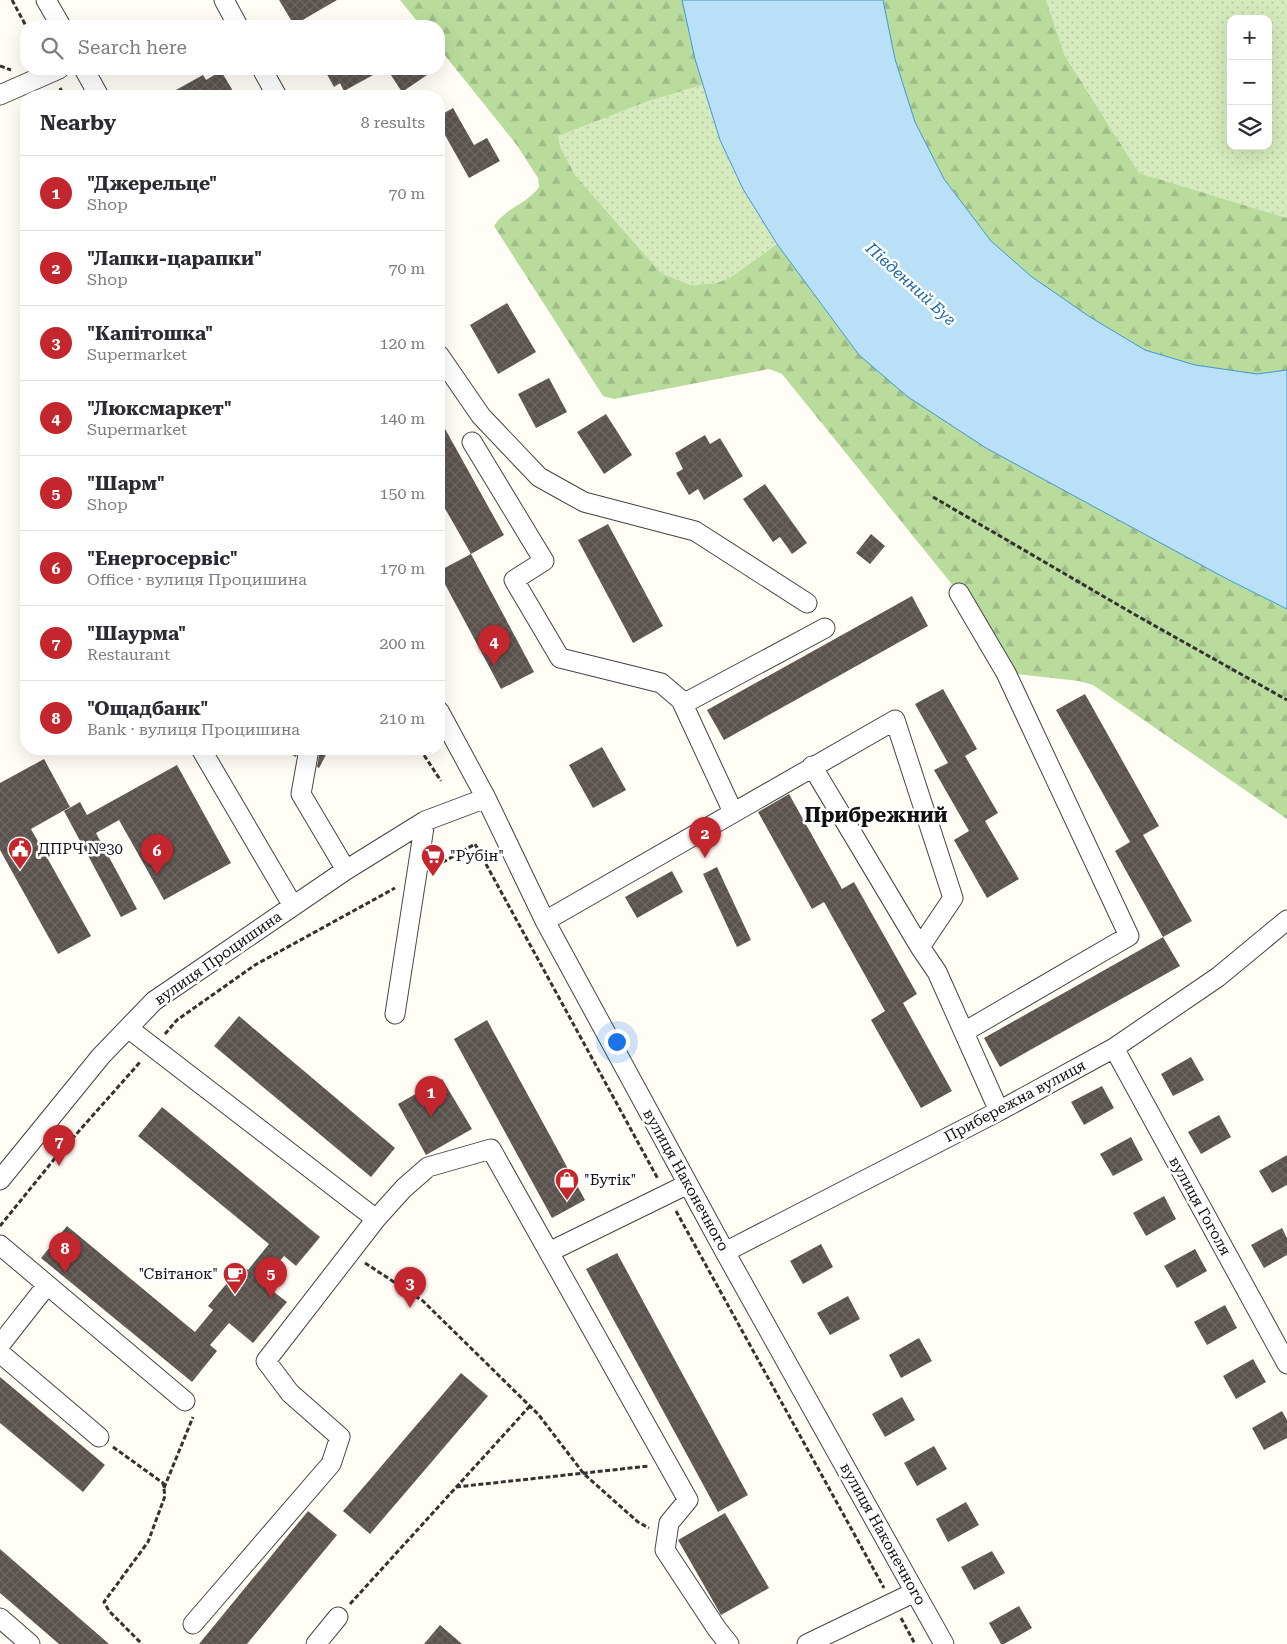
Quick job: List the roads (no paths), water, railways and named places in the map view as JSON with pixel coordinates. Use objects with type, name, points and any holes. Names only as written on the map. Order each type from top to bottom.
[{"type":"street","points":[[46,0],[57,20]]},
{"type":"street","points":[[224,0],[235,20]]},
{"type":"street","points":[[0,95],[45,75]]},
{"type":"street","points":[[87,75],[96,90]]},
{"type":"street","points":[[265,75],[274,90]]},
{"type":"street","points":[[445,364],[481,416],[539,477],[584,502],[695,531],[807,603]]},
{"type":"street","points":[[472,442],[544,561],[514,580],[560,658],[661,683],[681,700],[733,812]]},
{"type":"street","points":[[959,593],[1006,673],[1129,936],[964,1032]]},
{"type":"street","points":[[683,704],[825,628]]},
{"type":"street","points":[[545,921],[895,720],[953,898],[920,947]]},
{"type":"street","name":"вулиця Наконечного","points":[[445,722],[486,798],[545,921],[725,1252],[944,1644]]},
{"type":"street","points":[[205,755],[293,906]]},
{"type":"street","points":[[308,755],[301,794],[346,870]]},
{"type":"street","points":[[812,766],[920,947],[937,972],[998,1111]]},
{"type":"street","name":"вулиця Процишина","points":[[0,1180],[101,1056],[154,1001],[346,870],[425,821],[486,798]]},
{"type":"street","points":[[395,1014],[425,821]]},
{"type":"street","name":"Прибережна вулиця","points":[[725,1252],[998,1111],[1114,1048],[1218,977],[1287,920]]},
{"type":"street","points":[[128,1028],[376,1219]]},
{"type":"street","name":"вулиця Гоголя","points":[[1114,1048],[1287,1364]]},
{"type":"street","points":[[193,1624],[331,1464],[340,1437],[290,1393],[266,1361],[376,1219],[404,1188],[428,1167],[491,1149],[688,1500],[669,1523],[665,1550],[729,1644]]},
{"type":"street","points":[[549,1252],[688,1184]]},
{"type":"street","points":[[0,1245],[185,1401]]},
{"type":"street","points":[[0,1345],[47,1285]]},
{"type":"street","points":[[0,1353],[98,1437]]},
{"type":"street","points":[[807,1644],[915,1592]]},
{"type":"street","points":[[316,1644],[338,1617]]},
{"type":"street","points":[[0,1618],[30,1644]]},
{"type":"water","name":"Південний Буг","points":[[682,0],[883,0],[895,59],[915,122],[944,179],[991,241],[1032,277],[1090,317],[1145,350],[1195,365],[1257,374],[1287,370],[1287,609],[1227,579],[986,448],[908,397],[859,355],[777,244],[743,189],[720,140],[695,59]]},
{"type":"place","name":"\"Люксмаркет\"","points":[[494,666]]},
{"type":"place","name":"\"Лапки-царапки\"","points":[[705,858]]},
{"type":"place","name":"ДПРЧ №30","points":[[20,870]]},
{"type":"place","name":"\"Енергосервіс\"","points":[[157,875]]},
{"type":"place","name":"\"Рубін\"","points":[[433,877]]},
{"type":"place","name":"\"Джерельце\"","points":[[431,1117]]},
{"type":"place","name":"\"Шаурма\"","points":[[59,1166]]},
{"type":"place","name":"\"Бутік\"","points":[[567,1201]]},
{"type":"place","name":"\"Ощадбанк\"","points":[[65,1273]]},
{"type":"place","name":"\"Світанок\"","points":[[235,1295]]},
{"type":"place","name":"\"Шарм\"","points":[[271,1298]]},
{"type":"place","name":"\"Капітошка\"","points":[[410,1308]]},
{"type":"district","name":"Прибрежний","points":[[876,815]]}]
